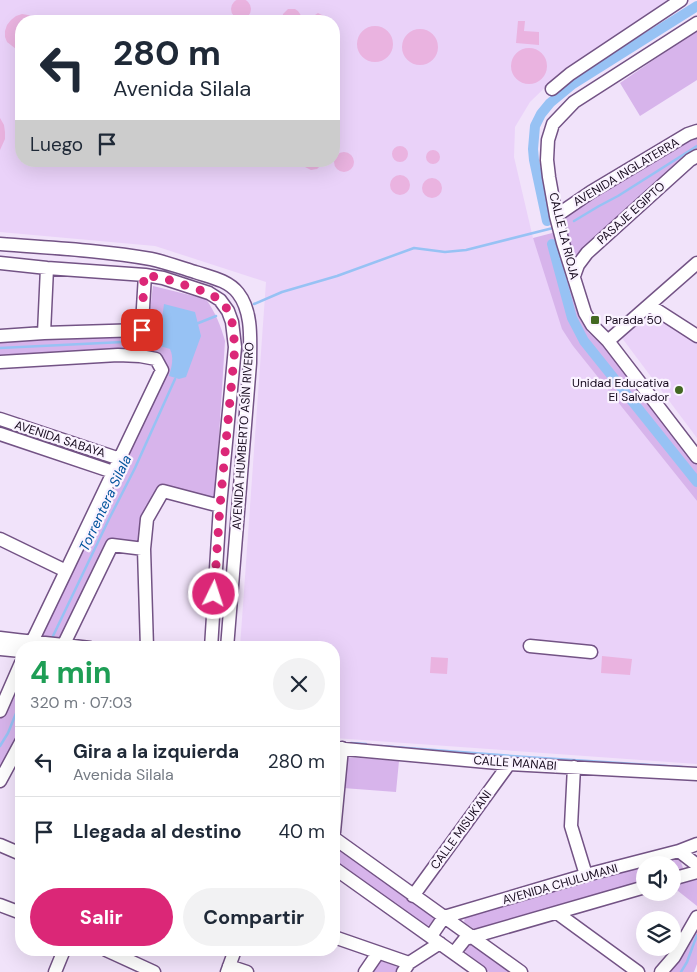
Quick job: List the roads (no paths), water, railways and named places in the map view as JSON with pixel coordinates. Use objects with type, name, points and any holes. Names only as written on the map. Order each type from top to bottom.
[{"type":"street","points":[[552,89],[570,74],[681,0]]},
{"type":"street","name":"CALLE LA RIOJA","points":[[697,22],[574,102],[553,124],[548,140],[547,160],[556,216],[585,313],[592,325],[608,341],[697,457]]},
{"type":"street","name":"AVENIDA INGLATERRA","points":[[556,216],[688,134],[697,131]]},
{"type":"street","name":"PASAJE EGIPTO","points":[[574,276],[587,253],[690,160],[697,156]]},
{"type":"street","name":"AVENIDA HUMBERTO ASÍN RIVERO","points":[[0,244],[153,259],[217,279],[232,286],[240,295],[249,323],[250,363],[228,641]]},
{"type":"street","name":"AVENIDA HUMBERTO ASÍN RIVERO","points":[[0,263],[163,278],[209,293],[220,300],[228,310],[232,322],[235,347],[220,506],[210,641]]},
{"type":"street","points":[[608,341],[697,263]]},
{"type":"street","points":[[44,333],[47,268]]},
{"type":"street","points":[[140,356],[144,275]]},
{"type":"street","points":[[649,305],[697,336]]},
{"type":"street","points":[[0,336],[142,330]]},
{"type":"street","points":[[0,362],[118,355],[140,356],[156,359],[162,370],[66,571],[30,641]]},
{"type":"street","points":[[233,363],[250,363]]},
{"type":"street","name":"AVENIDA SABAYA","points":[[0,419],[120,459]]},
{"type":"street","name":"AVENIDA SABAYA","points":[[0,434],[113,472]]},
{"type":"street","points":[[147,641],[144,549],[147,519],[163,490],[220,506]]},
{"type":"street","points":[[0,539],[66,571]]},
{"type":"street","points":[[65,641],[112,545],[144,549]]},
{"type":"street","points":[[0,638],[15,643]]},
{"type":"street","points":[[530,646],[592,652]]},
{"type":"street","points":[[0,649],[15,648]]},
{"type":"street","points":[[0,710],[15,676]]},
{"type":"street","name":"CALLE MANABI","points":[[340,748],[509,764],[697,774]]},
{"type":"street","points":[[0,781],[15,753]]},
{"type":"street","name":"CALLE MISUK'ANI","points":[[413,896],[509,764]]},
{"type":"street","points":[[574,767],[571,826],[586,875]]},
{"type":"street","points":[[340,842],[520,972]]},
{"type":"street","name":"AVENIDA CHULUMANI","points":[[444,917],[586,875],[679,851],[697,844]]},
{"type":"street","points":[[0,845],[15,851]]},
{"type":"street","points":[[679,851],[697,865]]},
{"type":"street","points":[[340,872],[480,972]]},
{"type":"street","points":[[681,876],[697,872]]},
{"type":"street","points":[[454,953],[465,939],[636,890]]},
{"type":"street","points":[[1,907],[15,911]]},
{"type":"street","points":[[557,913],[638,972]]},
{"type":"street","points":[[340,939],[378,953],[406,968],[436,939],[444,917]]},
{"type":"street","points":[[661,972],[674,957],[697,917]]},
{"type":"street","points":[[364,972],[378,953]]},
{"type":"street","points":[[55,972],[62,956]]},
{"type":"street","points":[[118,956],[148,971]]},
{"type":"street","points":[[232,956],[228,969],[247,972]]},
{"type":"water","points":[[164,304],[195,312],[201,336],[186,377],[179,379],[169,376],[172,362],[170,349],[160,346]]},
{"type":"waterway","points":[[547,221],[533,149],[535,126],[541,114],[550,103],[573,84],[697,6]]},
{"type":"waterway","points":[[574,221],[618,196],[697,146]]},
{"type":"waterway","points":[[254,304],[282,292],[337,276],[414,248],[445,252],[466,250],[553,228]]},
{"type":"waterway","points":[[552,244],[572,318],[584,341],[697,482]]},
{"type":"waterway","points":[[196,324],[216,316]]},
{"type":"waterway","points":[[152,340],[162,336]]},
{"type":"waterway","points":[[0,348],[123,342]]},
{"type":"waterway","name":"Torrentera Silala","points":[[53,636],[135,468],[175,379]]},
{"type":"waterway","name":"Torrentera Silala","points":[[0,746],[15,716]]},
{"type":"waterway","points":[[351,743],[366,744]]},
{"type":"waterway","points":[[381,746],[682,767]]},
{"type":"waterway","points":[[681,972],[687,962],[697,935]]},
{"type":"place","name":"Parada 50","points":[[595,320]]},
{"type":"place","name":"Unidad Educativa El Salvador","points":[[679,390]]}]
